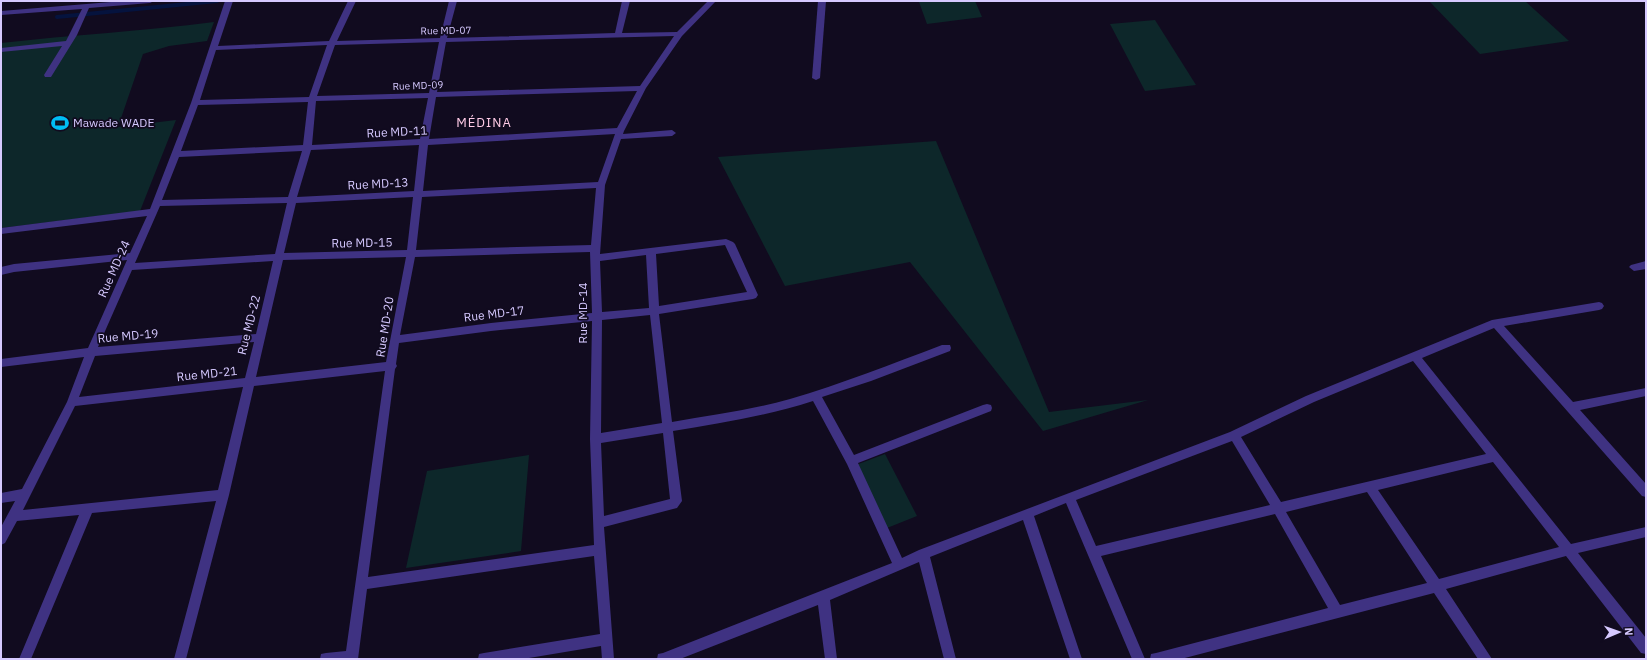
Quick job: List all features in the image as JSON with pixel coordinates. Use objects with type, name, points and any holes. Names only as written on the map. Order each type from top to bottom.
[{"type":"street","points":[[1,13],[150,1]]},
{"type":"street","name":"Rue MD-24","points":[[1,539],[72,402],[91,352],[130,267],[155,208],[195,103],[229,1]]},
{"type":"street","name":"Rue MD-22","points":[[180,659],[223,495],[258,338],[292,200],[307,148],[312,98],[332,43],[355,1]]},
{"type":"street","name":"Rue MD-20","points":[[352,658],[392,366],[394,340],[411,254],[424,142],[443,40],[453,1]]},
{"type":"street","points":[[618,35],[626,1]]},
{"type":"street","name":"Rue MD-14","points":[[608,659],[598,522],[595,439],[597,316],[595,253],[601,185],[619,134],[642,88],[679,34],[712,1]]},
{"type":"street","points":[[816,78],[822,1]]},
{"type":"street","points":[[48,75],[68,42],[86,7]]},
{"type":"street","name":"Rue MD-07","points":[[214,48],[332,43],[679,34]]},
{"type":"street","points":[[1,50],[68,42]]},
{"type":"street","name":"Rue MD-09","points":[[195,103],[642,88]]},
{"type":"street","name":"Rue MD-11","points":[[176,154],[424,142],[672,133]]},
{"type":"street","name":"Rue MD-13","points":[[1,231],[155,208],[601,185]]},
{"type":"street","name":"Rue MD-15","points":[[130,267],[279,257],[411,254],[651,252],[726,242],[730,244],[753,295],[654,311]]},
{"type":"street","points":[[598,522],[673,504],[676,501],[654,311],[651,252]]},
{"type":"street","points":[[1,271],[14,268],[134,256]]},
{"type":"street","points":[[1634,266],[1646,265]]},
{"type":"street","points":[[663,659],[823,597],[899,566],[923,554],[1234,435],[1310,399],[1496,323],[1599,306]]},
{"type":"street","name":"Rue MD-17","points":[[394,340],[491,327],[654,311]]},
{"type":"street","points":[[1496,323],[1646,492]]},
{"type":"street","name":"Rue MD-19","points":[[1,363],[91,352],[258,338]]},
{"type":"street","points":[[595,439],[741,415],[789,404],[867,378],[946,348]]},
{"type":"street","points":[[1415,356],[1646,648]]},
{"type":"street","name":"Rue MD-21","points":[[72,402],[392,366]]},
{"type":"street","points":[[1570,407],[1646,392]]},
{"type":"street","points":[[815,395],[850,461],[899,566]]},
{"type":"street","points":[[850,461],[987,408]]},
{"type":"street","points":[[1234,435],[1278,508],[1336,611]]},
{"type":"street","points":[[1094,552],[1495,457]]},
{"type":"street","points":[[1370,487],[1486,659]]},
{"type":"street","points":[[1,498],[25,494]]},
{"type":"street","points":[[14,516],[223,495]]},
{"type":"street","points":[[1069,497],[1139,659]]},
{"type":"street","points":[[25,659],[88,508]]},
{"type":"street","points":[[1027,514],[1076,659]]},
{"type":"street","points":[[1156,659],[1437,586],[1568,550],[1646,532]]},
{"type":"street","points":[[363,584],[600,550]]},
{"type":"street","points":[[923,554],[950,659]]},
{"type":"street","points":[[823,597],[831,659]]},
{"type":"street","points":[[484,659],[607,639]]},
{"type":"street","points":[[326,659],[352,658]]},
{"type":"green space","points":[[975,1],[982,17],[927,24],[919,2]]},
{"type":"green space","points":[[1429,1],[1525,1],[1569,41],[1480,54]]},
{"type":"green space","points":[[1155,20],[1196,85],[1145,91],[1110,24]]},
{"type":"green space","name":"Mawade WADE","points":[[214,22],[207,41],[169,46],[143,54],[118,127],[176,120],[140,211],[1,228],[1,43]]},
{"type":"green space","points":[[936,141],[1049,412],[1148,400],[1043,431],[910,262],[785,286],[718,157]]},
{"type":"green space","points":[[885,454],[917,516],[887,528],[856,465]]},
{"type":"green space","points":[[529,455],[521,551],[406,568],[427,471]]},
{"type":"waterway","points":[[57,17],[217,1]]},
{"type":"place","name":"Mawade WADE","points":[[60,123]]},
{"type":"district","name":"MÉDINA","points":[[484,122]]}]
